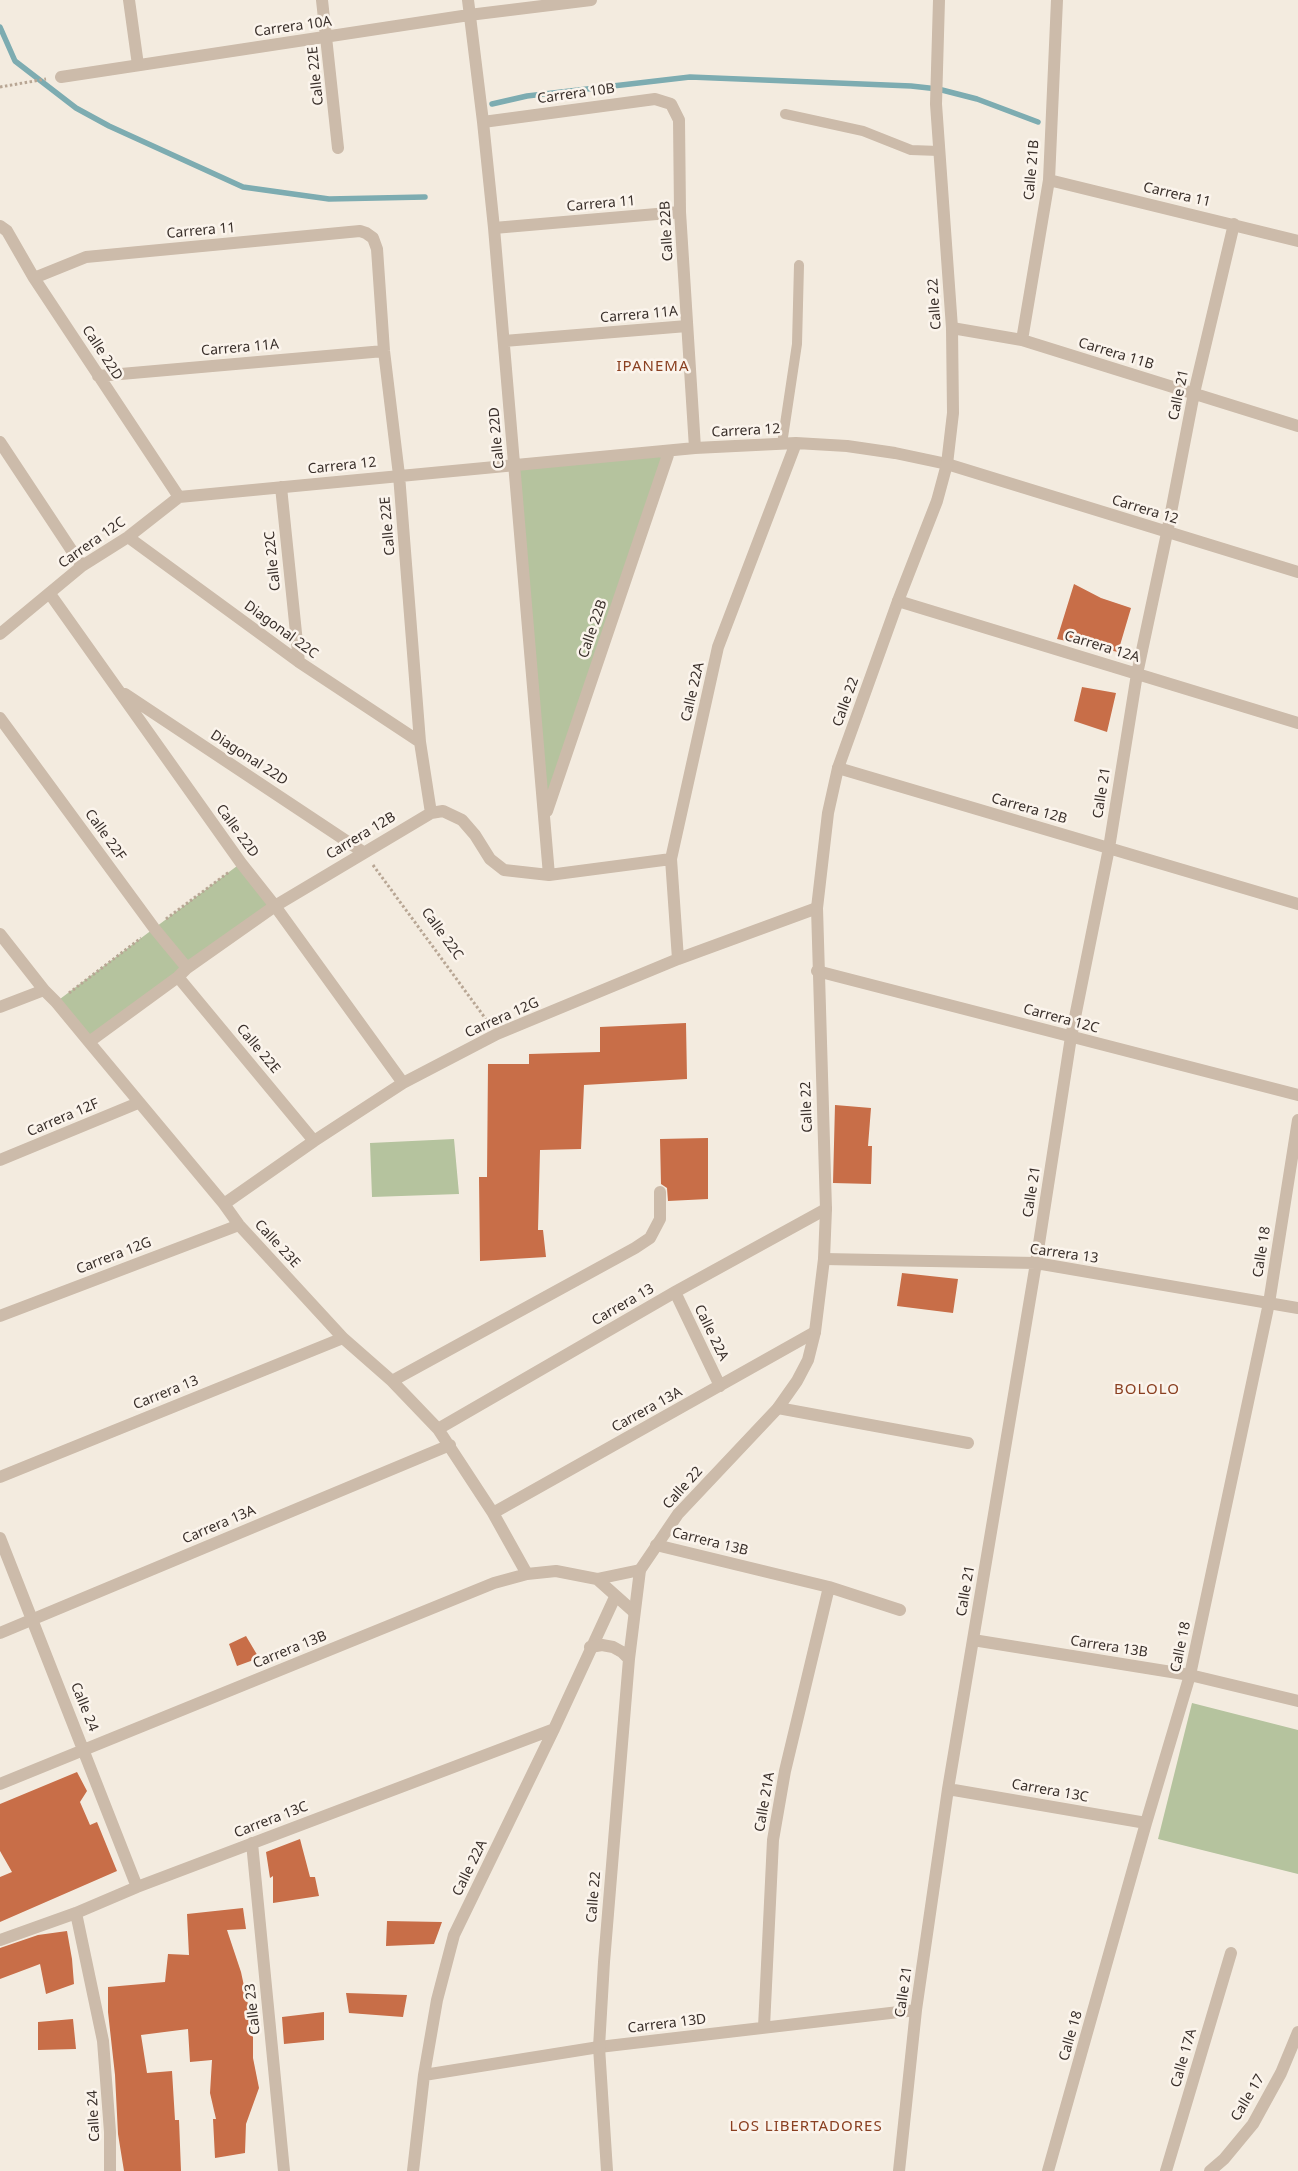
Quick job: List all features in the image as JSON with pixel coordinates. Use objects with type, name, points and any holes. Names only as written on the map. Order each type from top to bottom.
[{"type":"street","points":[[129,0],[138,65]]},
{"type":"street","name":"Calle 22E","points":[[322,0],[338,148]]},
{"type":"street","name":"Calle 22D","points":[[468,0],[484,122],[494,228],[549,874]]},
{"type":"street","name":"Carrera 10A","points":[[61,77],[469,15],[591,0]]},
{"type":"street","name":"Calle 22","points":[[608,2171],[599,2047],[628,1659],[640,1570],[678,1514],[778,1408],[797,1382],[808,1360],[815,1332],[824,1259],[826,1209],[817,971],[817,908],[828,813],[838,768],[898,601],[937,501],[947,464],[953,413],[952,328],[936,104],[940,0]]},
{"type":"street","name":"Calle 21B","points":[[1022,340],[1049,180],[1057,0]]},
{"type":"street","name":"Carrera 10B","points":[[484,122],[655,98],[671,104]]},
{"type":"street","name":"Calle 22B","points":[[671,104],[679,120],[680,212],[695,448]]},
{"type":"street","name":"Carrera 11","points":[[1049,180],[1298,241]]},
{"type":"street","name":"Carrera 11","points":[[494,228],[680,212]]},
{"type":"street","name":"Calle 21","points":[[899,2171],[916,2010],[948,1788],[1036,1263],[1071,1037],[1109,848],[1137,674],[1194,393],[1234,224]]},
{"type":"street","name":"Calle 22D","points":[[0,226],[7,232],[34,278],[179,497]]},
{"type":"street","name":"Carrera 11","points":[[34,278],[86,257],[360,232],[366,233],[373,238]]},
{"type":"street","name":"Calle 22E","points":[[373,238],[377,249],[384,351],[399,475],[420,742],[431,813]]},
{"type":"street","name":"Carrera 11A","points":[[504,340],[687,326]]},
{"type":"street","name":"Carrera 11B","points":[[952,328],[1022,340],[1298,426]]},
{"type":"street","name":"Carrera 11A","points":[[98,376],[384,351]]},
{"type":"street","points":[[0,442],[82,566]]},
{"type":"street","name":"Carrera 12","points":[[179,497],[399,475],[669,452],[695,448],[796,443],[847,446],[895,452],[947,464],[1298,572]]},
{"type":"street","name":"Calle 22A","points":[[678,959],[671,859],[718,647],[796,443]]},
{"type":"street","name":"Calle 22B","points":[[545,816],[669,452]]},
{"type":"street","name":"Calle 22C","points":[[280,487],[299,662]]},
{"type":"street","name":"Carrera 12C","points":[[0,634],[82,566],[128,537],[179,497]]},
{"type":"street","name":"Diagonal 22C","points":[[128,537],[299,662],[420,742]]},
{"type":"street","name":"Calle 22D","points":[[50,594],[242,863],[404,1082]]},
{"type":"street","name":"Carrera 12A","points":[[898,601],[1298,723]]},
{"type":"street","name":"Diagonal 22D","points":[[118,690],[363,852]]},
{"type":"street","name":"Calle 22F","points":[[0,718],[154,928],[183,972]]},
{"type":"street","name":"Carrera 12B","points":[[838,768],[1298,904]]},
{"type":"street","points":[[431,813],[442,811],[462,820],[475,835],[490,859],[504,870],[549,874],[671,859]]},
{"type":"street","name":"Carrera 12B","points":[[89,1042],[275,906],[431,813]]},
{"type":"street","name":"Carrera 12G","points":[[224,1204],[314,1141],[404,1082],[497,1034],[678,959],[817,908]]},
{"type":"street","name":"Calle 23E","points":[[0,934],[44,990],[224,1204],[238,1225],[343,1338],[392,1382],[438,1429],[493,1513],[527,1574]]},
{"type":"street","name":"Carrera 12C","points":[[817,971],[1298,1095]]},
{"type":"street","name":"Calle 22E","points":[[183,972],[314,1141]]},
{"type":"street","points":[[0,1008],[44,990]]},
{"type":"street","name":"Carrera 12F","points":[[0,1160],[138,1103]]},
{"type":"street","name":"Calle 18","points":[[1048,2171],[1146,1823],[1190,1675],[1268,1303],[1298,1120]]},
{"type":"street","points":[[392,1382],[650,1238],[660,1219],[660,1192]]},
{"type":"street","name":"Carrera 13","points":[[438,1429],[675,1292],[826,1209]]},
{"type":"street","name":"Carrera 12G","points":[[0,1316],[238,1225]]},
{"type":"street","name":"Carrera 13","points":[[824,1259],[1036,1263],[1298,1308]]},
{"type":"street","name":"Calle 22A","points":[[675,1292],[720,1386]]},
{"type":"street","name":"Carrera 13A","points":[[493,1513],[815,1332]]},
{"type":"street","name":"Carrera 13","points":[[0,1477],[343,1338]]},
{"type":"street","points":[[778,1408],[968,1443]]},
{"type":"street","name":"Carrera 13A","points":[[0,1633],[450,1445]]},
{"type":"street","name":"Calle 24","points":[[0,1538],[137,1887]]},
{"type":"street","name":"Carrera 13B","points":[[656,1545],[829,1587],[900,1610]]},
{"type":"street","name":"Carrera 13B","points":[[0,1784],[494,1583],[527,1574],[556,1571],[597,1579],[640,1570]]},
{"type":"street","points":[[597,1579],[634,1612]]},
{"type":"street","name":"Calle 21A","points":[[764,2027],[773,1840],[785,1771],[829,1587]]},
{"type":"street","name":"Calle 22A","points":[[413,2171],[424,2075],[437,2000],[454,1935],[554,1729],[590,1647],[615,1597]]},
{"type":"street","name":"Carrera 13B","points":[[973,1640],[1190,1675],[1298,1701]]},
{"type":"street","points":[[590,1647],[602,1645],[613,1647],[622,1652],[628,1659]]},
{"type":"street","name":"Carrera 13C","points":[[0,1940],[76,1913],[137,1887],[554,1729]]},
{"type":"street","name":"Carrera 13C","points":[[948,1788],[1146,1823]]},
{"type":"street","name":"Calle 23","points":[[252,1843],[284,2171]]},
{"type":"street","name":"Calle 24","points":[[76,1913],[104,2041],[110,2132],[110,2171]]},
{"type":"street","name":"Calle 17A","points":[[1166,2171],[1231,1953]]},
{"type":"street","name":"Carrera 13D","points":[[424,2075],[599,2047],[916,2010]]},
{"type":"street","name":"Calle 17","points":[[1210,2171],[1224,2159],[1253,2124],[1281,2072],[1298,2032]]},
{"type":"lane","points":[[785,114],[863,131],[911,150],[939,151]]},
{"type":"lane","points":[[782,444],[797,344],[799,265]]},
{"type":"path","points":[[0,87],[61,77]]},
{"type":"path","name":"Calle 22C","points":[[363,852],[497,1034]]},
{"type":"green space","points":[[669,452],[545,816],[515,465]]},
{"type":"green space","points":[[241,863],[275,906],[89,1042],[56,1002]]},
{"type":"green space","points":[[454,1139],[459,1194],[372,1197],[370,1143]]},
{"type":"green space","points":[[1192,1703],[1298,1730],[1298,1874],[1158,1839]]},
{"type":"building","points":[[1074,584],[1101,598],[1131,608],[1118,652],[1057,639]]},
{"type":"building","points":[[1082,687],[1116,693],[1107,732],[1074,721]]},
{"type":"building","points":[[686,1023],[687,1079],[584,1085],[581,1149],[540,1150],[538,1230],[543,1230],[546,1257],[480,1261],[479,1177],[487,1177],[488,1064],[529,1064],[529,1054],[600,1052],[600,1027]]},
{"type":"building","points":[[835,1105],[871,1108],[868,1146],[872,1146],[871,1184],[833,1183]]},
{"type":"building","points":[[708,1138],[708,1199],[668,1201],[667,1188],[661,1184],[660,1139]]},
{"type":"building","points":[[902,1273],[958,1279],[953,1313],[897,1306]]},
{"type":"building","points":[[246,1636],[259,1658],[237,1666],[229,1644]]},
{"type":"building","points":[[77,1772],[87,1791],[80,1802],[90,1825],[97,1822],[117,1871],[0,1922],[0,1877],[12,1872],[0,1851],[0,1804]]},
{"type":"building","points":[[300,1839],[310,1877],[315,1877],[319,1896],[273,1903],[273,1876],[270,1878],[266,1852]]},
{"type":"building","points":[[243,1908],[246,1929],[227,1930],[241,1972],[253,2028],[253,2058],[259,2088],[246,2124],[245,2153],[215,2158],[213,2119],[216,2119],[210,2093],[212,2060],[190,2062],[188,2029],[141,2035],[147,2073],[172,2071],[175,2120],[179,2120],[181,2171],[124,2171],[118,2134],[115,2075],[108,2012],[108,1987],[165,1982],[168,1954],[189,1955],[187,1914]]},
{"type":"building","points":[[387,1921],[442,1922],[434,1944],[386,1946]]},
{"type":"building","points":[[67,1931],[74,1984],[46,1994],[40,1964],[0,1979],[0,1948],[38,1935]]},
{"type":"building","points":[[346,1993],[407,1995],[403,2017],[349,2013]]},
{"type":"building","points":[[324,2012],[324,2040],[284,2044],[282,2017]]},
{"type":"building","points":[[73,2019],[76,2049],[38,2050],[38,2022]]},
{"type":"waterway","points":[[0,27],[15,61],[76,108],[109,126],[243,187],[329,199],[425,197]]},
{"type":"waterway","points":[[492,104],[527,96],[690,77],[911,86],[938,89],[977,99],[1038,122]]},
{"type":"district","name":"IPANEMA","points":[[653,367]]},
{"type":"district","name":"BOLOLO","points":[[1147,1390]]},
{"type":"district","name":"LOS LIBERTADORES","points":[[806,2127]]}]
